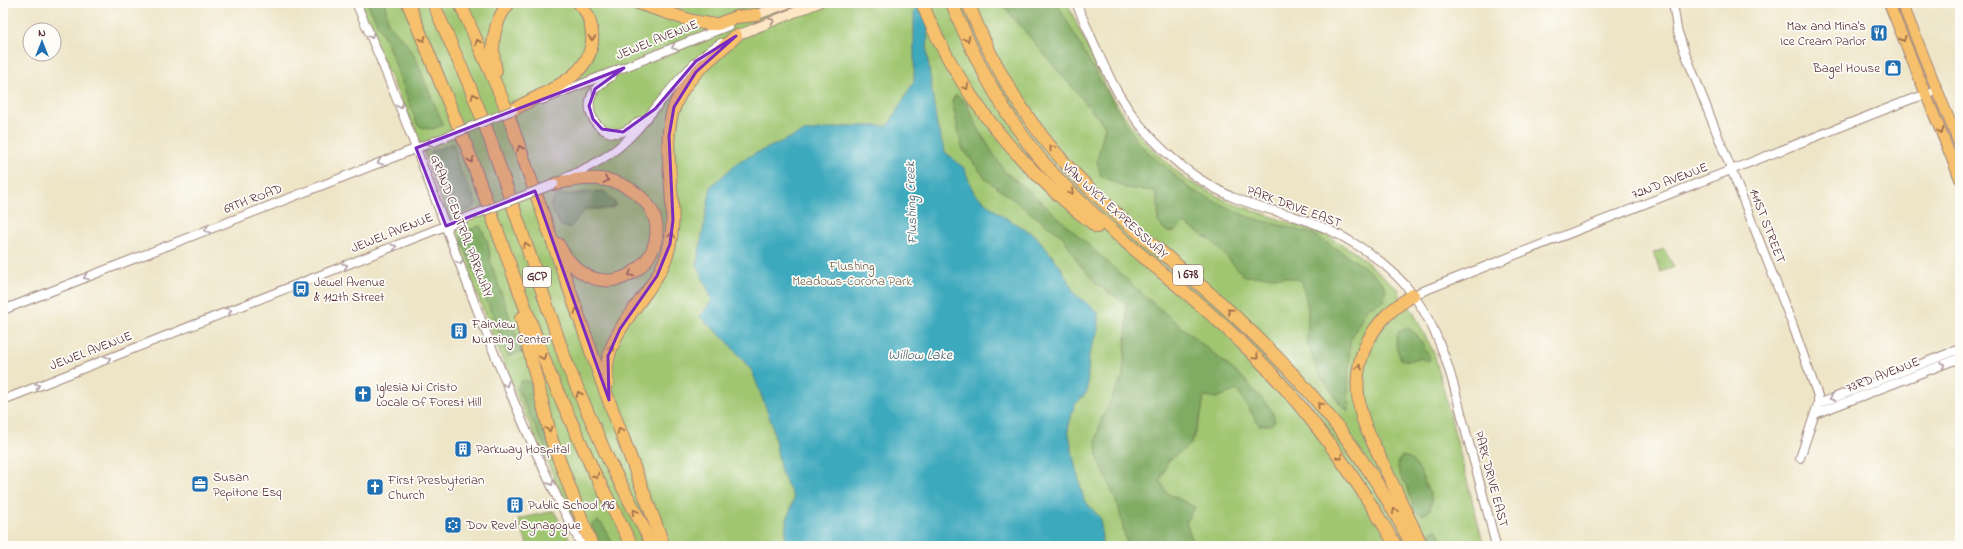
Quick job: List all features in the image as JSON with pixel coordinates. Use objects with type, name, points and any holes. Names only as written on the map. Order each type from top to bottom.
[{"type":"highway","name":"GCP","points":[[408,3],[456,121],[560,399],[593,470],[632,546]]},
{"type":"highway","name":"GCP","points":[[433,3],[487,129],[550,318],[571,373],[609,461],[653,546]]},
{"type":"highway","points":[[460,3],[508,107]]},
{"type":"highway","points":[[509,3],[499,20],[493,45],[495,66],[544,217],[609,400],[664,546]]},
{"type":"highway","points":[[508,107],[556,88],[574,74],[586,60],[591,46],[592,33],[589,19],[579,3]]},
{"type":"highway","points":[[638,3],[686,19],[709,24],[718,24],[736,18],[756,16]]},
{"type":"highway","points":[[922,3],[939,41],[955,70],[994,127],[1030,169],[1052,190],[1105,233],[1144,257]]},
{"type":"highway","name":"VAN WYCK EXPRESSWAY","points":[[952,3],[983,73],[1002,107],[1026,140],[1073,194],[1231,332],[1297,402],[1344,462],[1369,499],[1396,546]]},
{"type":"highway","name":"VAN WYCK EXPRESSWAY","points":[[968,3],[988,49],[1006,82],[1027,116],[1050,146],[1088,187],[1217,299],[1282,363],[1321,407],[1365,463],[1396,512],[1412,546]]},
{"type":"highway","points":[[609,400],[606,368],[612,345],[620,329],[657,276],[670,244],[673,220],[669,136],[674,107],[685,86],[696,72],[736,36]]},
{"type":"highway","points":[[544,217],[559,246],[569,260],[580,271],[596,279],[614,280],[634,273],[647,260],[654,244],[656,227],[651,210],[642,198],[629,188],[614,182],[596,178],[574,179],[554,184]]},
{"type":"highway","points":[[501,242],[552,441],[592,546]]},
{"type":"highway","points":[[1412,295],[1384,318],[1370,337],[1359,367],[1357,394],[1360,411],[1366,428],[1422,546]]},
{"type":"main road","name":"JEWEL AVENUE","points":[[756,16],[789,3]]},
{"type":"main road","name":"JEWEL AVENUE","points":[[736,36],[818,3]]},
{"type":"main road","points":[[1889,3],[1960,179]]},
{"type":"main road","points":[[1902,3],[1960,146]]},
{"type":"street","name":"GRAND CENTRAL PARKWAY","points":[[356,3],[386,69],[512,398],[565,513],[582,546]]},
{"type":"street","name":"PARK DRIVE EAST","points":[[1076,3],[1117,91],[1144,129],[1172,157],[1199,178],[1230,196],[1321,226],[1340,236],[1377,260],[1412,295],[1439,339],[1450,369],[1496,546]]},
{"type":"street","name":"141ST STREET","points":[[1673,3],[1677,28],[1684,50],[1793,326],[1818,396],[1818,404],[1800,458]]},
{"type":"street","name":"JEWEL AVENUE","points":[[508,107],[529,105],[756,16]]},
{"type":"street","name":"JEWEL AVENUE","points":[[3,400],[554,184],[591,166],[610,154],[632,135],[696,61],[715,47],[736,36]]},
{"type":"street","points":[[624,68],[597,86],[593,92],[589,106],[594,122],[605,130],[619,133],[633,126],[655,108]]},
{"type":"street","name":"72ND AVENUE","points":[[1412,295],[1937,91]]},
{"type":"street","name":"69TH ROAD","points":[[3,310],[443,138],[508,107]]},
{"type":"street","name":"73RD AVENUE","points":[[1818,404],[1960,349]]},
{"type":"street","name":"73RD AVENUE","points":[[1815,414],[1960,358]]},
{"type":"highlighted area","points":[[736,36],[696,72],[674,107],[669,136],[673,220],[670,244],[657,276],[620,329],[608,356],[609,400],[535,191],[446,226],[416,148],[624,68],[595,89],[589,106],[593,119],[602,129],[623,132],[655,109],[696,61]]},
{"type":"green space","name":"Flushing Meadows-Corona Park","points":[[356,3],[1067,3],[1109,93],[1131,125],[1151,148],[1185,179],[1229,202],[1325,235],[1356,253],[1399,290],[1400,296],[1412,310],[1434,353],[1484,546],[588,546],[577,526],[517,397],[454,235],[418,137]]},
{"type":"green space","points":[[367,3],[385,3],[388,23],[406,43],[417,61],[442,121],[442,125],[435,128],[426,129],[417,124],[388,45]]},
{"type":"green space","points":[[1001,3],[1057,3],[1102,84],[1138,143],[1190,189],[1245,216],[1313,234],[1362,265],[1382,282],[1386,289],[1383,301],[1367,308],[1350,341],[1348,397],[1350,405],[1348,411],[1341,405],[1318,372],[1307,342],[1308,310],[1302,281],[1286,277],[1244,276],[1213,242],[1184,223],[1174,232],[1166,231],[1158,222],[1158,202],[1155,191],[1126,188],[1101,176],[1097,161],[1105,126]]},
{"type":"green space","points":[[956,95],[966,103],[981,134],[1005,172],[1028,190],[1147,298],[1243,378],[1271,409],[1275,421],[1270,425],[1259,425],[1237,390],[1216,398],[1204,397],[1201,415],[1191,444],[1168,461],[1160,481],[1167,493],[1195,507],[1186,521],[1194,546],[1127,546],[1119,509],[1097,455],[1096,440],[1101,420],[1123,376],[1127,321],[1126,304],[1097,284],[1080,265],[1063,237],[987,180],[962,148],[952,101]]},
{"type":"green space","points":[[453,144],[458,166],[476,204],[469,210],[463,212],[453,211],[430,160],[432,151]]},
{"type":"green space","points":[[604,191],[615,202],[615,206],[609,209],[585,209],[570,228],[561,226],[550,206],[554,198],[559,195]]},
{"type":"green space","points":[[480,226],[488,243],[491,264],[522,352],[508,357],[489,306],[462,243],[461,236],[463,232]]},
{"type":"green space","points":[[1664,249],[1674,267],[1661,272],[1653,253]]},
{"type":"green space","points":[[1408,328],[1417,335],[1430,357],[1429,361],[1419,358],[1408,361],[1400,359],[1396,346],[1397,336],[1399,331]]},
{"type":"green space","points":[[521,381],[528,381],[535,393],[536,408],[552,454],[552,462],[517,388]]},
{"type":"green space","points":[[1402,456],[1410,458],[1419,469],[1432,499],[1430,510],[1423,515],[1415,512],[1408,489],[1400,475],[1397,463]]},
{"type":"green space","points":[[554,511],[573,546],[528,546],[518,519]]},
{"type":"green space","points":[[597,521],[602,524],[614,546],[598,546],[592,528],[592,524]]},
{"type":"green space","points":[[1436,529],[1446,546],[1433,546],[1430,541],[1431,531]]},
{"type":"water","name":"Willow Lake","points":[[917,3],[929,3],[927,54],[937,126],[945,152],[964,168],[974,193],[1001,215],[1036,236],[1060,266],[1075,294],[1098,312],[1098,331],[1089,355],[1087,392],[1074,406],[1068,429],[1084,500],[1101,519],[1102,546],[785,546],[786,524],[794,498],[781,472],[772,424],[752,371],[726,340],[700,317],[712,300],[697,264],[711,186],[741,160],[803,132],[850,126],[888,126],[914,81],[914,13]]},
{"type":"place","name":"Max and Mina's Ice Cream Parlor","points":[[1879,33]]},
{"type":"place","name":"Bagel House","points":[[1893,68]]},
{"type":"place","name":"Jewel Avenue & 112th Street","points":[[301,289]]},
{"type":"place","name":"Fairview Nursing Center","points":[[459,331]]},
{"type":"place","name":"Iglesia Ni Cristo Locale Of Forest Hill","points":[[363,394]]},
{"type":"place","name":"Parkway Hospital","points":[[463,449]]},
{"type":"place","name":"Susan Pepitone Esq","points":[[200,484]]},
{"type":"place","name":"First Presbyterian Church","points":[[375,487]]},
{"type":"place","name":"Public School 196","points":[[515,505]]},
{"type":"place","name":"Dov Revel Synagogue","points":[[453,525]]},
{"type":"water label","name":"Flushing Creek","points":[[912,203]]}]
